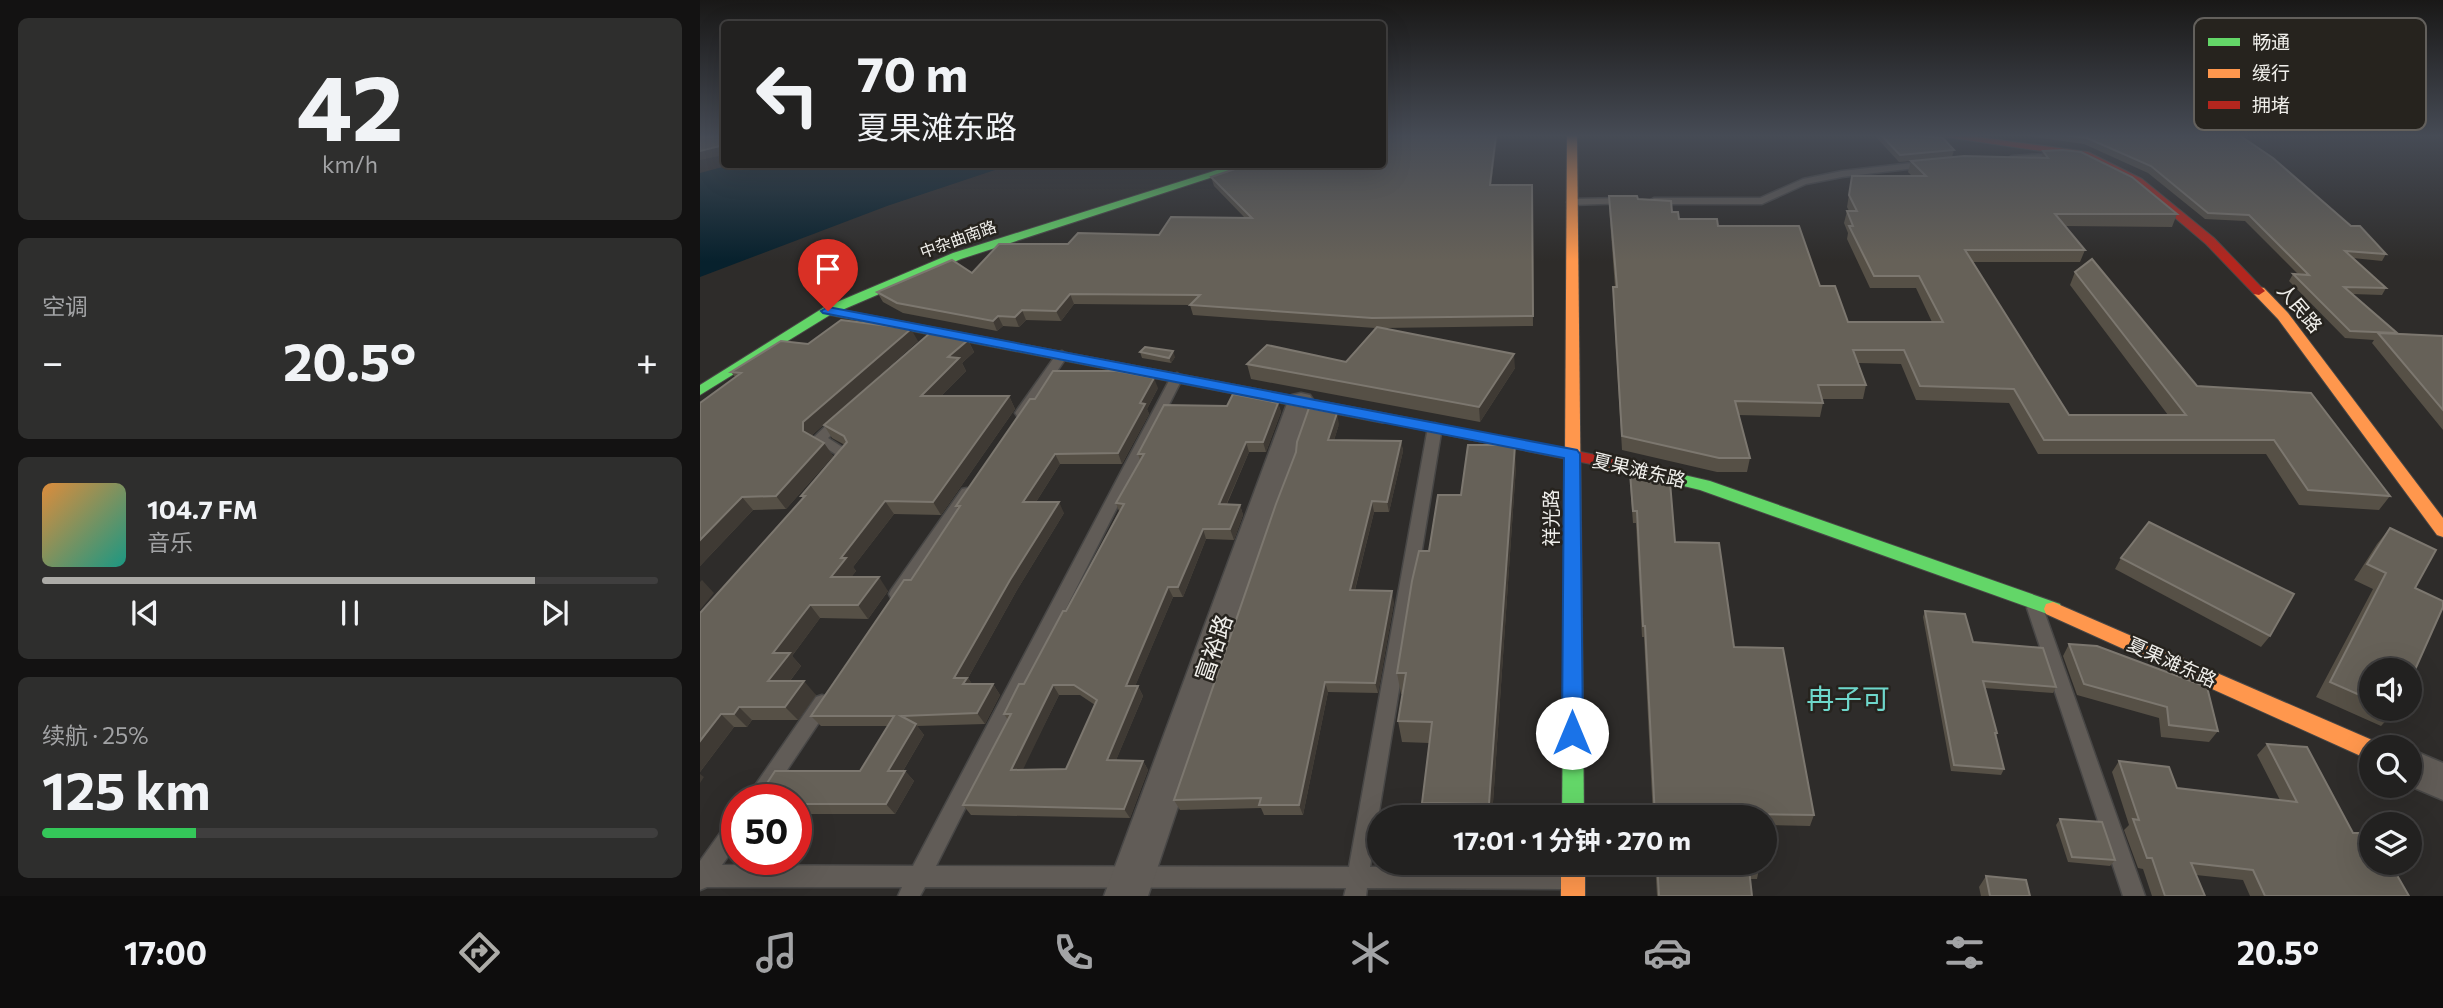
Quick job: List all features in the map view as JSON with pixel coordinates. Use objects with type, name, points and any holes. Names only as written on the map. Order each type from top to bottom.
[{"type":"street","name":"中杂曲南路","points":[[700,391],[828,311],[957,256],[1207,177]]},
{"type":"street","name":"祥光路","points":[[1572,177],[1573,805]]},
{"type":"street","name":"人民路","points":[[2130,177],[2210,241],[2283,316],[2443,531]]},
{"type":"street","name":"夏果滩东路","points":[[828,311],[1572,454],[1704,485],[2032,600],[2359,745]]},
{"type":"street","name":"富裕路","points":[[1130,886],[1301,401]]},
{"type":"street","points":[[2422,772],[2443,782]]},
{"type":"lane","points":[[1572,202],[1762,201],[1803,182],[1828,177]]},
{"type":"lane","points":[[920,350],[940,332]]},
{"type":"lane","points":[[1015,424],[1062,355]]},
{"type":"lane","points":[[909,896],[1177,377]]},
{"type":"lane","points":[[829,474],[846,454],[819,439],[849,412]]},
{"type":"lane","points":[[1356,887],[1435,427]]},
{"type":"lane","points":[[889,606],[976,481]]},
{"type":"lane","points":[[2032,600],[2134,896]]},
{"type":"lane","points":[[766,784],[834,686]]},
{"type":"lane","points":[[701,877],[721,849]]},
{"type":"lane","points":[[701,877],[920,876],[1130,886],[1356,887],[1573,879]]},
{"type":"water","points":[[700,177],[975,177],[887,206],[700,277]]},
{"type":"building","points":[[1211,177],[1491,177],[1490,185],[1532,185],[1533,316],[1372,318],[1190,305],[1200,295],[1070,294],[1056,311],[1022,310],[1015,317],[998,316],[993,321],[897,303],[877,292],[952,260],[972,273],[999,244],[1068,244],[1078,233],[1159,235],[1171,217],[1252,218]]},
{"type":"building","points":[[1852,177],[2132,177],[2177,214],[2055,214],[2085,250],[1965,250],[2069,415],[2186,415],[2075,272],[2092,259],[2197,386],[2311,393],[2390,496],[2308,490],[2274,440],[2044,440],[2014,389],[1920,386],[1904,350],[1853,350],[1866,385],[1818,385],[1823,403],[1735,401],[1750,458],[1719,458],[1622,436],[1613,287],[1617,287],[1609,196],[1637,196],[1638,199],[1671,201],[1672,212],[1678,212],[1679,219],[1717,219],[1718,226],[1799,226],[1820,286],[1835,286],[1848,322],[1943,322],[1919,276],[1874,276],[1849,226],[1853,226],[1847,211],[1857,211],[1849,195]]},
{"type":"building","points":[[2164,177],[2295,177],[2351,226],[2360,226],[2386,254],[2345,251],[2386,288],[2344,287],[2397,333],[2350,331],[2293,274],[2309,275],[2249,215],[2208,213]]},
{"type":"building","points":[[841,320],[911,329],[803,422],[803,431],[824,443],[776,496],[742,497],[700,540],[700,403],[741,373],[731,372],[781,341],[808,344]]},
{"type":"building","points":[[1377,327],[1514,354],[1479,407],[1247,364],[1267,345],[1346,362]]},
{"type":"building","points":[[930,333],[968,340],[948,357],[959,358],[921,396],[1009,396],[933,502],[885,501],[841,558],[846,558],[831,577],[879,577],[858,605],[810,605],[773,653],[790,653],[768,681],[804,681],[785,707],[739,707],[734,714],[721,714],[700,741],[700,613],[805,496],[801,496],[847,442],[844,436],[824,425]]},
{"type":"building","points":[[2378,333],[2443,336],[2443,410]]},
{"type":"building","points":[[1145,347],[1173,351],[1169,358],[1140,352]]},
{"type":"building","points":[[1053,371],[1117,371],[1154,378],[1140,403],[1145,404],[1118,453],[1055,454],[1023,502],[1059,502],[1010,580],[954,678],[967,678],[963,684],[993,684],[977,713],[901,716],[916,724],[888,771],[905,771],[886,804],[812,804],[812,784],[766,784],[775,771],[860,771],[894,716],[811,716],[904,580],[911,580],[960,506],[956,506],[1030,399],[1035,399]]},
{"type":"building","points":[[1233,394],[1278,403],[1263,442],[1246,442],[1219,504],[1240,505],[1230,529],[1203,529],[1178,587],[1168,587],[1126,686],[1138,686],[1107,760],[1143,761],[1124,809],[963,805],[1011,714],[1004,714],[1019,684],[1024,684],[1124,504],[1116,503],[1144,454],[1138,454],[1164,405],[1227,406]],"holes":[[[1053,685],[1074,685],[1097,700],[1066,769],[1011,770]]]},
{"type":"building","points":[[1309,408],[1337,413],[1328,440],[1401,441],[1387,502],[1372,501],[1350,590],[1392,591],[1375,683],[1325,682],[1299,805],[1259,805],[1261,798],[1174,800],[1296,452]]},
{"type":"building","points":[[1468,445],[1515,445],[1489,804],[1422,803],[1432,722],[1398,721],[1406,673],[1397,673],[1419,551],[1429,551],[1438,495],[1461,495]]},
{"type":"building","points":[[1630,473],[1670,482],[1675,542],[1719,543],[1734,647],[1783,648],[1814,815],[1777,814],[1777,805],[1654,805],[1637,511],[1633,511]]},
{"type":"building","points":[[2149,522],[2294,594],[2270,636],[2121,558]]},
{"type":"building","points":[[2390,528],[2436,550],[2415,588],[2443,601],[2443,607],[2420,658],[2359,658],[2359,695],[2330,682],[2386,573],[2367,564]]},
{"type":"building","points":[[1925,611],[1965,614],[1973,642],[2043,648],[2056,687],[1983,681],[2004,769],[1954,765]]},
{"type":"building","points":[[2069,644],[2097,646],[2207,687],[2218,731],[2169,725],[2167,707],[2084,684]]},
{"type":"building","points":[[2267,744],[2307,747],[2353,833],[2359,833],[2359,875],[2397,875],[2409,896],[2265,896],[2253,870],[2191,863],[2205,896],[2165,896],[2152,858],[2147,858],[2133,819],[2139,820],[2119,761],[2169,767],[2177,788],[2297,802]]},
{"type":"building","points":[[2060,819],[2102,822],[2115,860],[2072,857]]},
{"type":"building","points":[[1658,875],[1750,875],[1752,896],[1659,896]]},
{"type":"building","points":[[1986,876],[2026,880],[2030,896],[1990,896]]},
{"type":"traffic: fast","points":[[700,391],[828,311],[957,256],[1207,177]]},
{"type":"traffic: fast","points":[[828,311],[1383,418]]},
{"type":"traffic: fast","points":[[1611,463],[1704,485],[2053,609]]},
{"type":"traffic: fast","points":[[1573,614],[1573,805]]},
{"type":"traffic: slow","points":[[1572,177],[1573,614]]},
{"type":"traffic: slow","points":[[2259,291],[2283,316],[2443,531]]},
{"type":"traffic: slow","points":[[2053,609],[2359,745]]},
{"type":"traffic: slow","points":[[1573,875],[1573,896]]},
{"type":"traffic: jam","points":[[2130,177],[2210,241],[2259,291]]},
{"type":"traffic: jam","points":[[1383,418],[1611,463]]},
{"type":"district","name":"冉子可","points":[[1848,699]]},
{"type":"route","points":[[828,311],[1572,454],[1572,733]]}]
